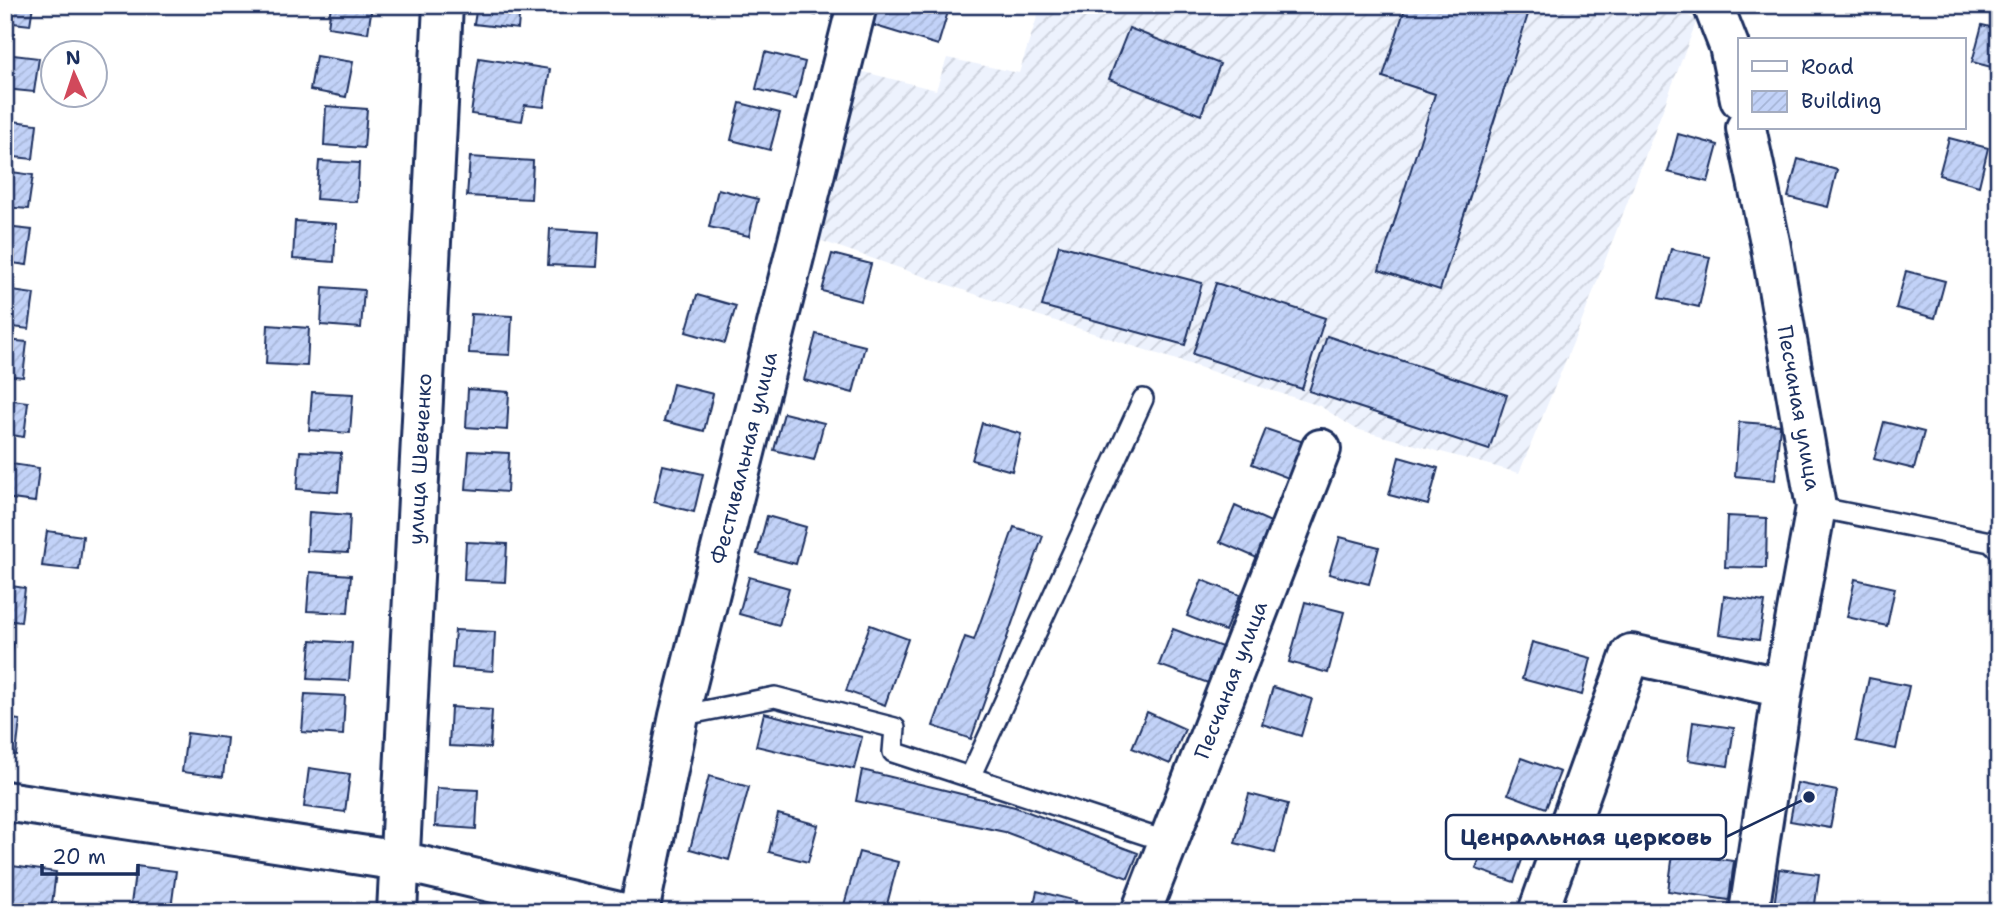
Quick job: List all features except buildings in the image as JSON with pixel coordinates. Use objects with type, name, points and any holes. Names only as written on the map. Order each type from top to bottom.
[{"type":"street","name":"улица Шевченко","points":[[397,912],[443,5]]},
{"type":"street","name":"Фестивальная улица","points":[[639,912],[679,716],[857,5]]},
{"type":"street","points":[[1713,5],[1728,46],[1738,90]]},
{"type":"street","name":"Песчаная улица","points":[[1746,130],[1770,242],[1816,507],[1783,688],[1749,912]]},
{"type":"street","name":"Песчаная улица","points":[[1141,912],[1321,449]]},
{"type":"street","points":[[1538,912],[1631,654],[1783,688]]},
{"type":"street","points":[[5,801],[400,861],[619,912]]},
{"type":"lane","points":[[970,777],[1143,399]]},
{"type":"lane","points":[[1816,507],[1990,542],[1999,550]]},
{"type":"lane","points":[[679,716],[775,697],[895,728],[893,752],[1168,842]]},
{"type":"shaded area","points":[[1041,5],[1664,5],[1697,20],[1582,321],[1519,473],[1356,429],[1320,406],[1012,307],[819,240],[860,71],[936,90],[947,58],[1019,73]]},
{"type":"place","name":"Ценральная церковь","points":[[1809,797]]}]
